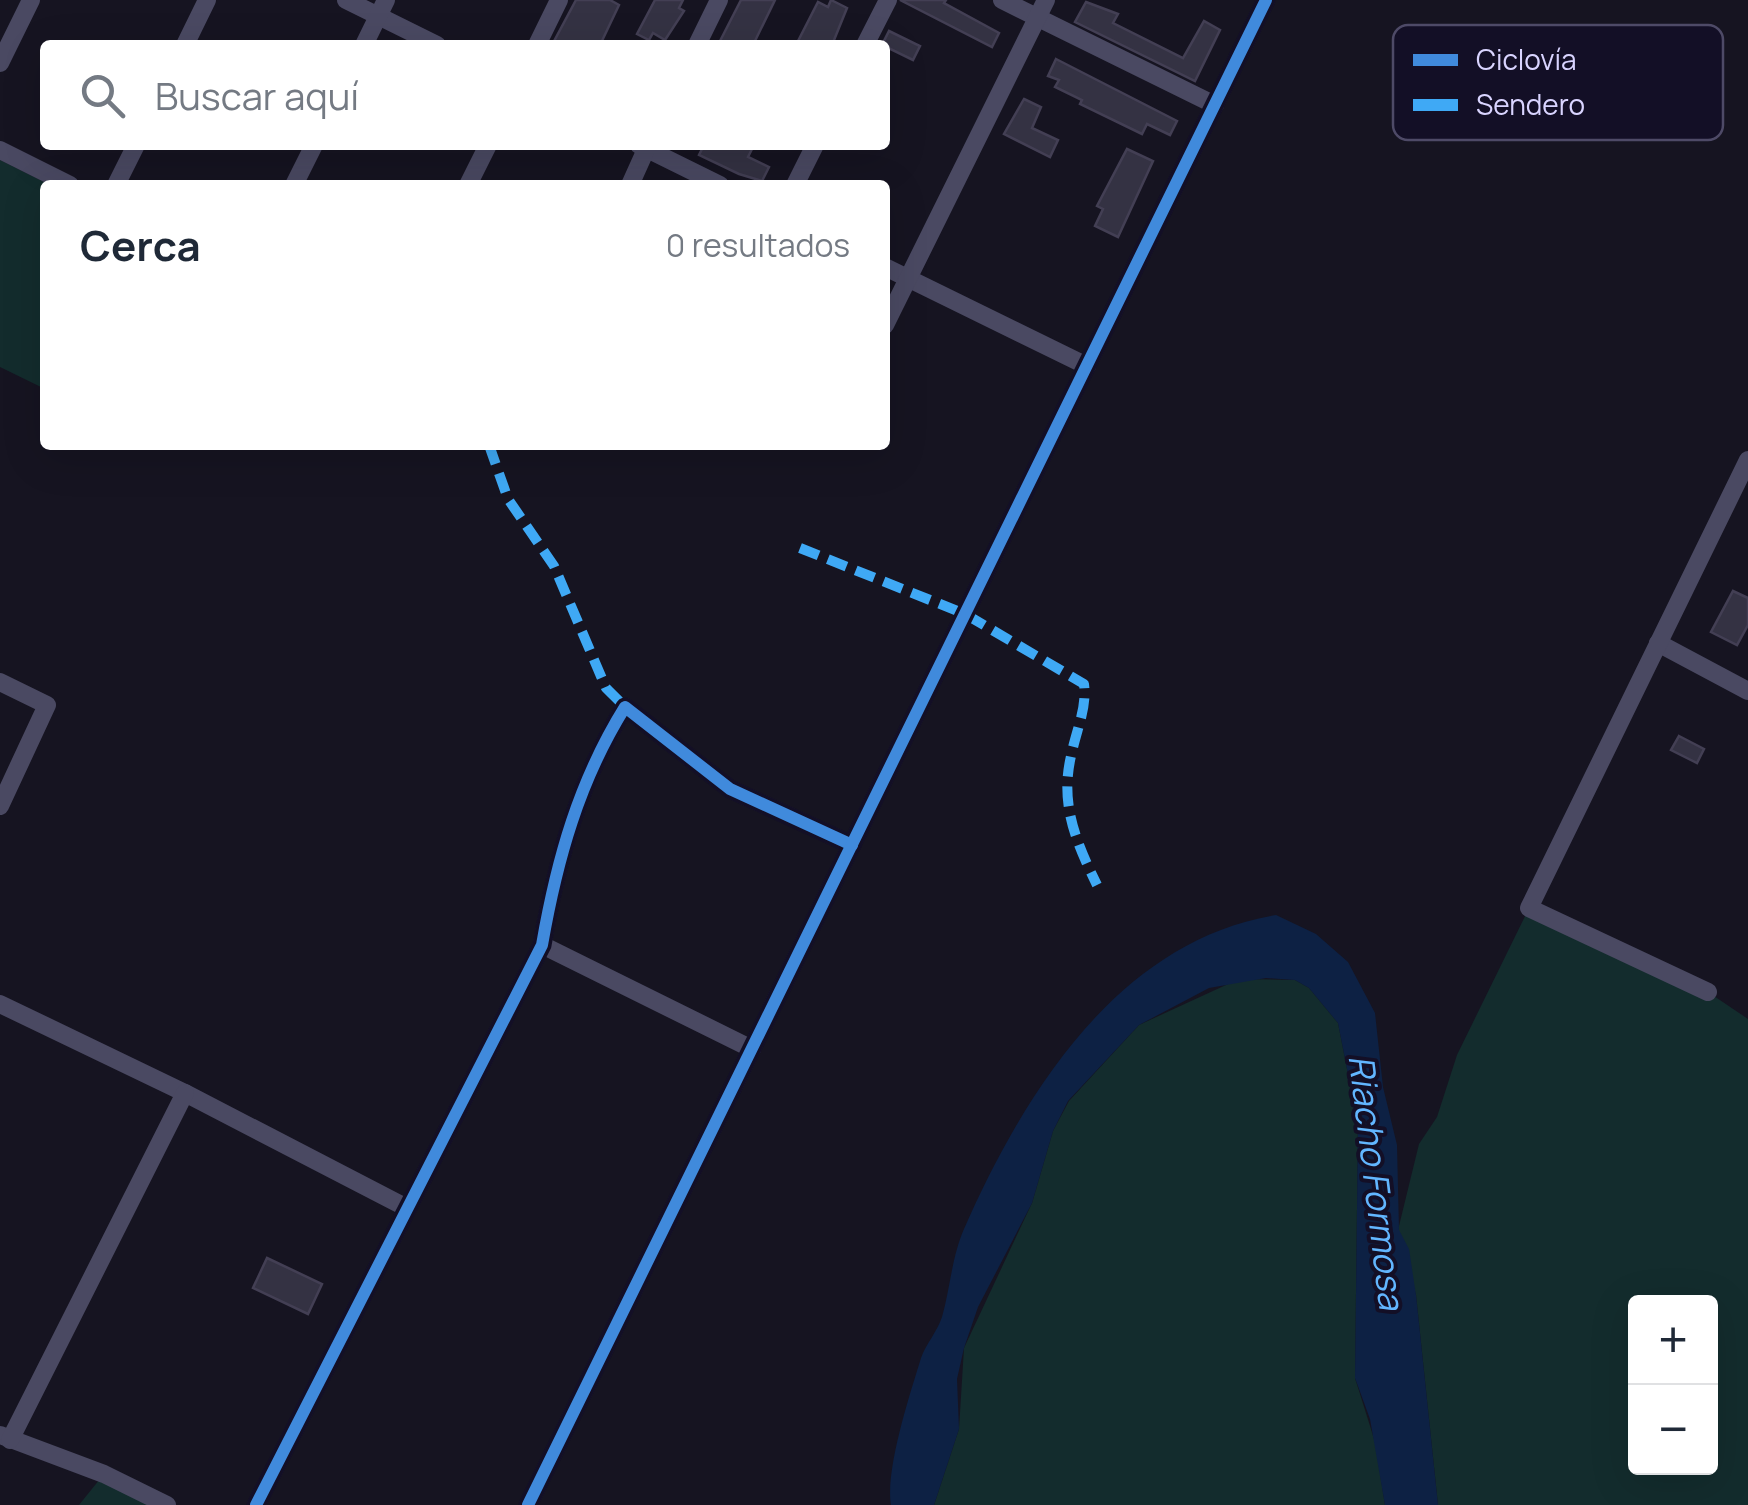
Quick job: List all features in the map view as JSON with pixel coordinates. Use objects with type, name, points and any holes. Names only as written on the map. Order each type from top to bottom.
[{"type":"street","points":[[0,63],[32,0]]},
{"type":"street","points":[[187,40],[207,0]]},
{"type":"street","points":[[346,0],[382,8],[430,40]]},
{"type":"street","points":[[539,40],[559,0]]},
{"type":"street","points":[[700,40],[720,0]]},
{"type":"street","points":[[868,40],[888,0]]},
{"type":"street","points":[[1002,0],[1041,9],[1215,105]]},
{"type":"street","points":[[528,1505],[1266,0]]},
{"type":"street","points":[[366,40],[382,8]]},
{"type":"street","points":[[890,315],[1041,9]]},
{"type":"street","points":[[0,150],[60,180]]},
{"type":"street","points":[[118,180],[134,150]]},
{"type":"street","points":[[296,180],[312,150]]},
{"type":"street","points":[[470,180],[486,150]]},
{"type":"street","points":[[632,180],[643,150]]},
{"type":"street","points":[[653,150],[710,180]]},
{"type":"street","points":[[797,180],[812,150]]},
{"type":"street","points":[[890,269],[1087,366]]},
{"type":"street","points":[[1708,992],[1529,908],[1748,460]]},
{"type":"street","points":[[1658,643],[1748,692]]},
{"type":"street","points":[[0,682],[47,705],[0,806]]},
{"type":"street","points":[[256,1505],[542,945],[562,842],[599,750],[625,707],[730,788],[852,845]]},
{"type":"street","points":[[542,945],[752,1049]]},
{"type":"street","points":[[0,1004],[185,1092],[407,1208]]},
{"type":"street","points":[[168,1505],[104,1474],[5,1438],[185,1092]]},
{"type":"green space","points":[[0,160],[40,180],[40,387],[0,367]]},
{"type":"green space","points":[[1529,908],[1708,992],[1748,1019],[1748,1505],[1438,1505],[1416,1295],[1398,1230],[1419,1144],[1437,1117],[1457,1055]]},
{"type":"green space","points":[[1239,979],[1295,980],[1309,988],[1338,1023],[1358,1125],[1355,1378],[1375,1442],[1385,1505],[934,1505],[959,1429],[964,1348],[1032,1203],[1053,1131],[1069,1101],[1139,1025]]},
{"type":"green space","points":[[104,1474],[167,1505],[79,1505]]},
{"type":"water","name":"Riacho Formosa","points":[[1276,915],[1316,934],[1348,962],[1375,1013],[1383,1087],[1397,1145],[1399,1230],[1409,1249],[1416,1295],[1438,1505],[1385,1505],[1370,1419],[1355,1378],[1358,1125],[1338,1023],[1309,988],[1295,980],[1266,978],[1209,988],[1139,1025],[1068,1101],[1053,1131],[1032,1203],[978,1307],[964,1348],[957,1379],[959,1429],[934,1505],[891,1505],[892,1472],[900,1432],[921,1358],[942,1317],[960,1239],[988,1178],[1047,1077],[1083,1031],[1124,990],[1169,956],[1220,930]]},
{"type":"building","points":[[576,0],[610,0],[619,5],[602,40],[555,40]]},
{"type":"building","points":[[655,0],[683,0],[679,8],[684,11],[665,40],[653,33],[649,40],[637,34]]},
{"type":"building","points":[[741,0],[775,0],[755,40],[721,40]]},
{"type":"building","points":[[831,0],[847,8],[834,40],[799,40],[818,2],[828,7]]},
{"type":"building","points":[[900,0],[946,0],[944,3],[999,33],[992,47]]},
{"type":"building","points":[[1086,2],[1118,14],[1113,23],[1183,58],[1204,21],[1220,30],[1195,81],[1075,22]]},
{"type":"building","points":[[889,31],[920,46],[913,60],[890,49],[890,40],[884,40]]},
{"type":"building","points":[[1056,59],[1177,121],[1170,135],[1147,124],[1142,134],[1080,104],[1082,100],[1055,87],[1059,80],[1048,76]]},
{"type":"building","points":[[1024,99],[1041,107],[1032,128],[1058,140],[1050,157],[1004,134]]},
{"type":"building","points":[[1127,149],[1153,161],[1118,237],[1095,226],[1103,209],[1097,206]]},
{"type":"building","points":[[702,150],[752,150],[748,157],[769,167],[759,180],[699,155]]},
{"type":"building","points":[[1733,591],[1748,598],[1748,625],[1737,645],[1711,632]]},
{"type":"building","points":[[1679,736],[1704,749],[1697,763],[1671,750]]},
{"type":"building","points":[[267,1258],[322,1284],[308,1314],[253,1288]]},
{"type":"marked path","points":[[491,450],[508,499],[554,566],[606,688],[625,707]]},
{"type":"marked path","points":[[800,548],[965,614],[1084,684],[1083,710],[1068,770],[1068,804],[1076,836],[1097,885]]},
{"type":"cycle path","points":[[528,1505],[1266,0]]},
{"type":"cycle path","points":[[256,1505],[542,945],[555,882],[582,792],[625,707],[730,789],[852,845]]}]
